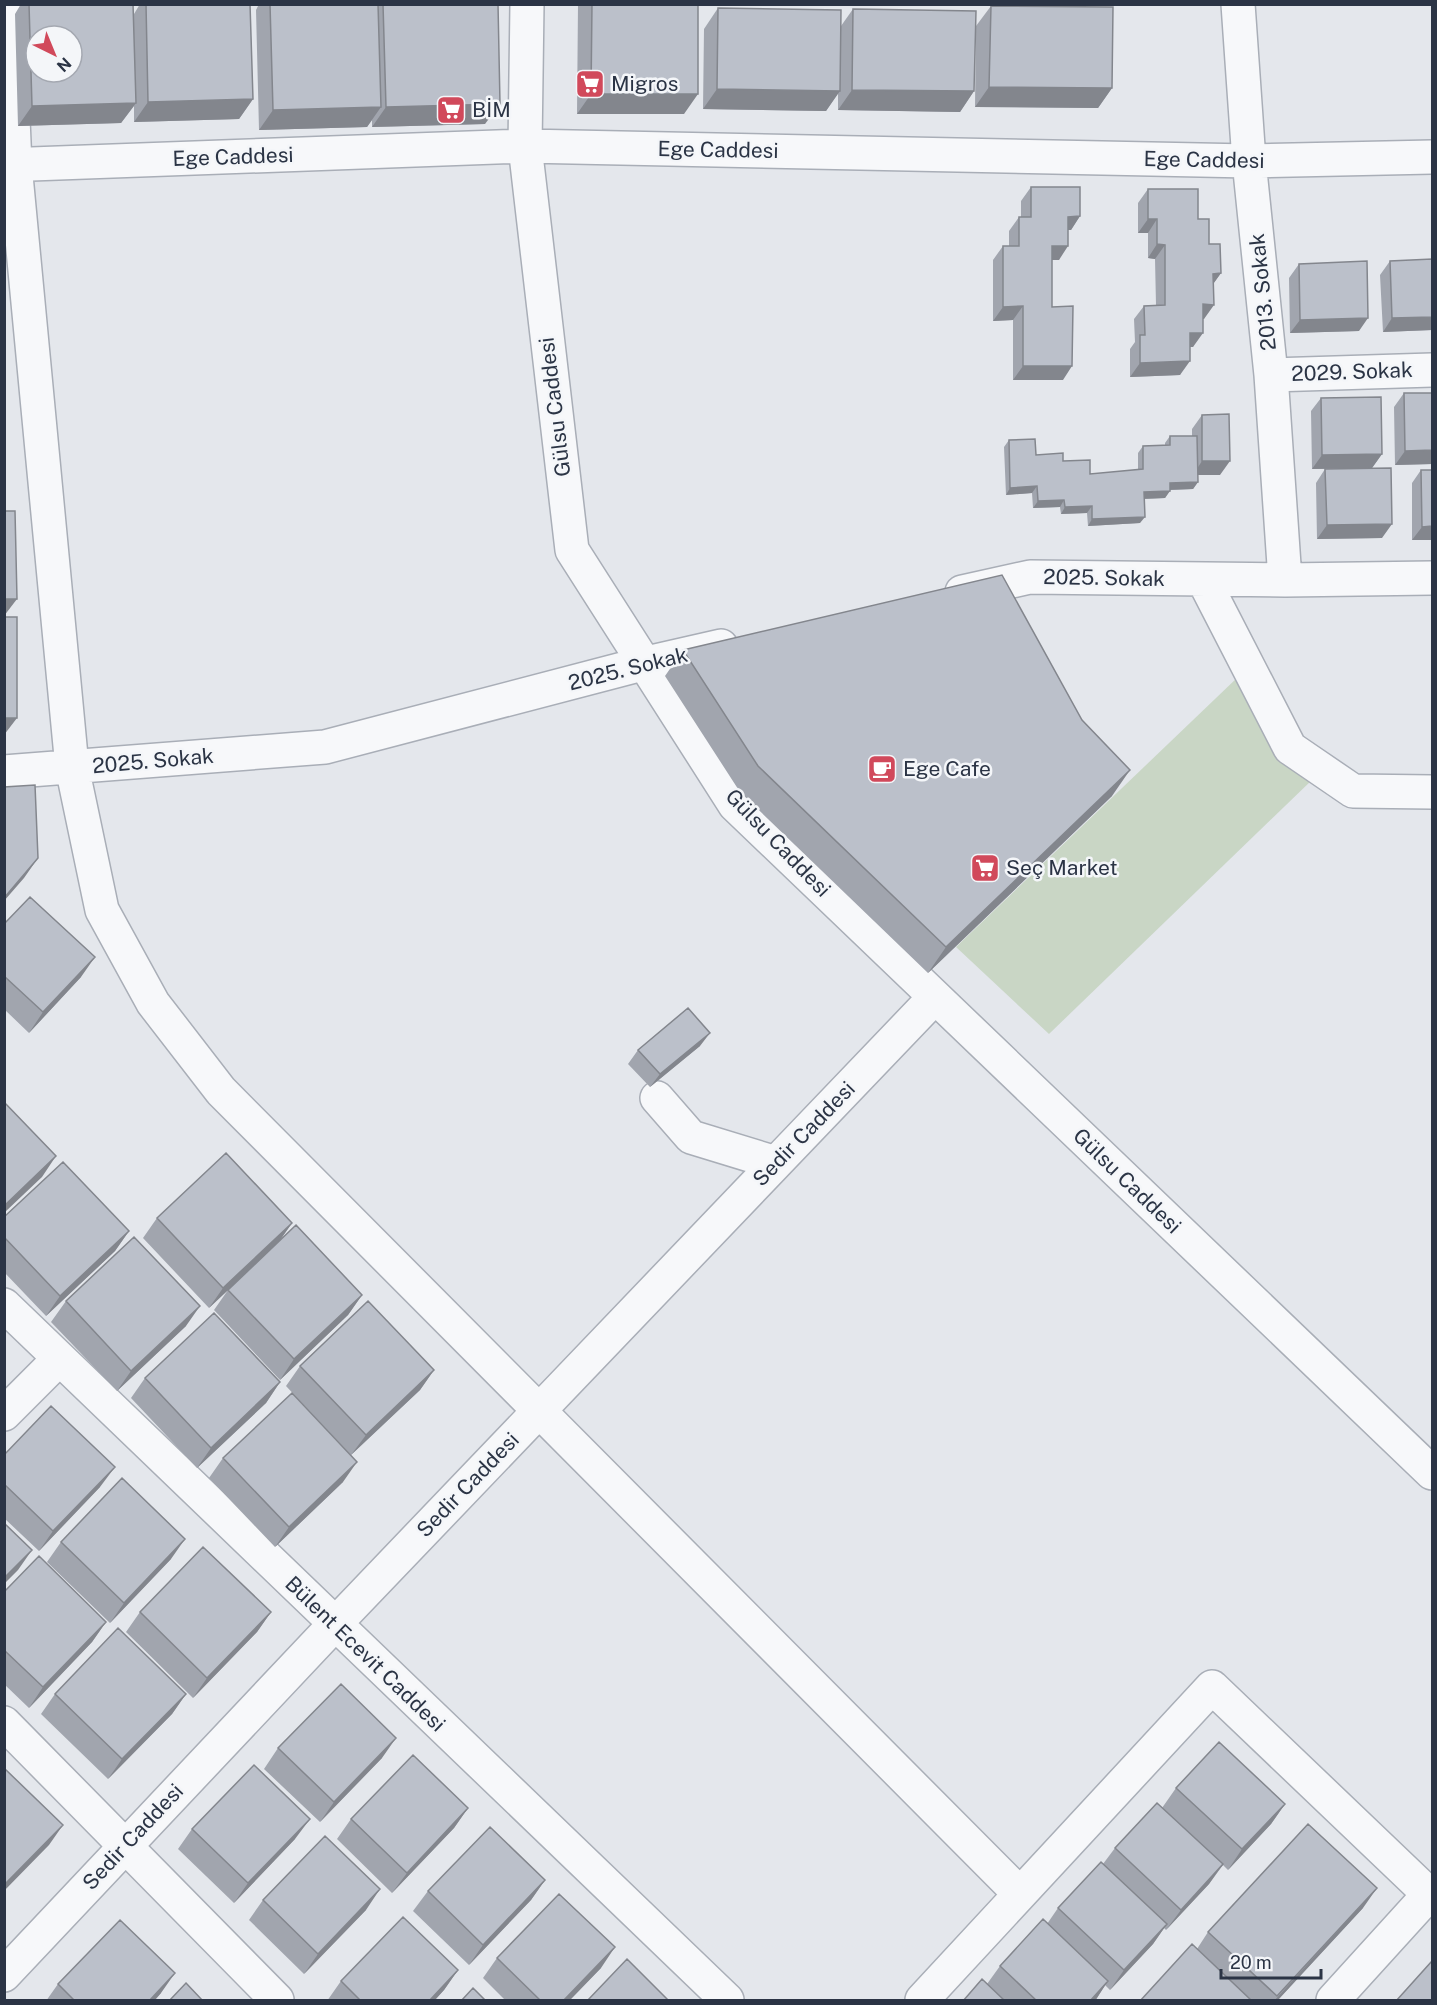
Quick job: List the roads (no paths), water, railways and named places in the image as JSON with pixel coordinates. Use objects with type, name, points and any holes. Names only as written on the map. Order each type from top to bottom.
[{"type":"street","points":[[8,4],[10,165],[72,767],[102,910],[153,1003],[221,1091],[1020,1894]]},
{"type":"street","name":"Gülsu Caddesi","points":[[527,4],[525,146],[572,550],[642,664],[735,805],[1432,1473]]},
{"type":"street","name":"2013. Sokak","points":[[1238,4],[1249,161],[1271,375],[1285,580]]},
{"type":"street","name":"Ege Caddesi","points":[[10,165],[525,146],[1249,161],[1432,157]]},
{"type":"street","name":"2029. Sokak","points":[[1271,375],[1432,370]]},
{"type":"street","name":"2025. Sokak","points":[[927,600],[1030,577],[1285,580],[1432,578]]},
{"type":"street","points":[[1203,579],[1290,748],[1353,791],[1432,792]]},
{"type":"street","name":"2025. Sokak","points":[[4,772],[325,747],[642,664],[745,641]]},
{"type":"street","name":"Sedir Caddesi","points":[[4,1975],[334,1625],[934,998]]},
{"type":"street","points":[[657,1098],[691,1137],[776,1163]]},
{"type":"street","name":"Bülent Ecevit Caddesi","points":[[4,1305],[727,2001]]},
{"type":"street","points":[[4,1414],[59,1359]]},
{"type":"street","points":[[922,2001],[1212,1687],[1432,1894],[1333,2001]]},
{"type":"street","points":[[4,1723],[277,2001]]},
{"type":"place","name":"Migros","points":[[590,84]]},
{"type":"place","name":"BİM","points":[[451,110]]},
{"type":"place","name":"Ege Cafe","points":[[882,769]]},
{"type":"place","name":"Seç Market","points":[[985,868]]}]
